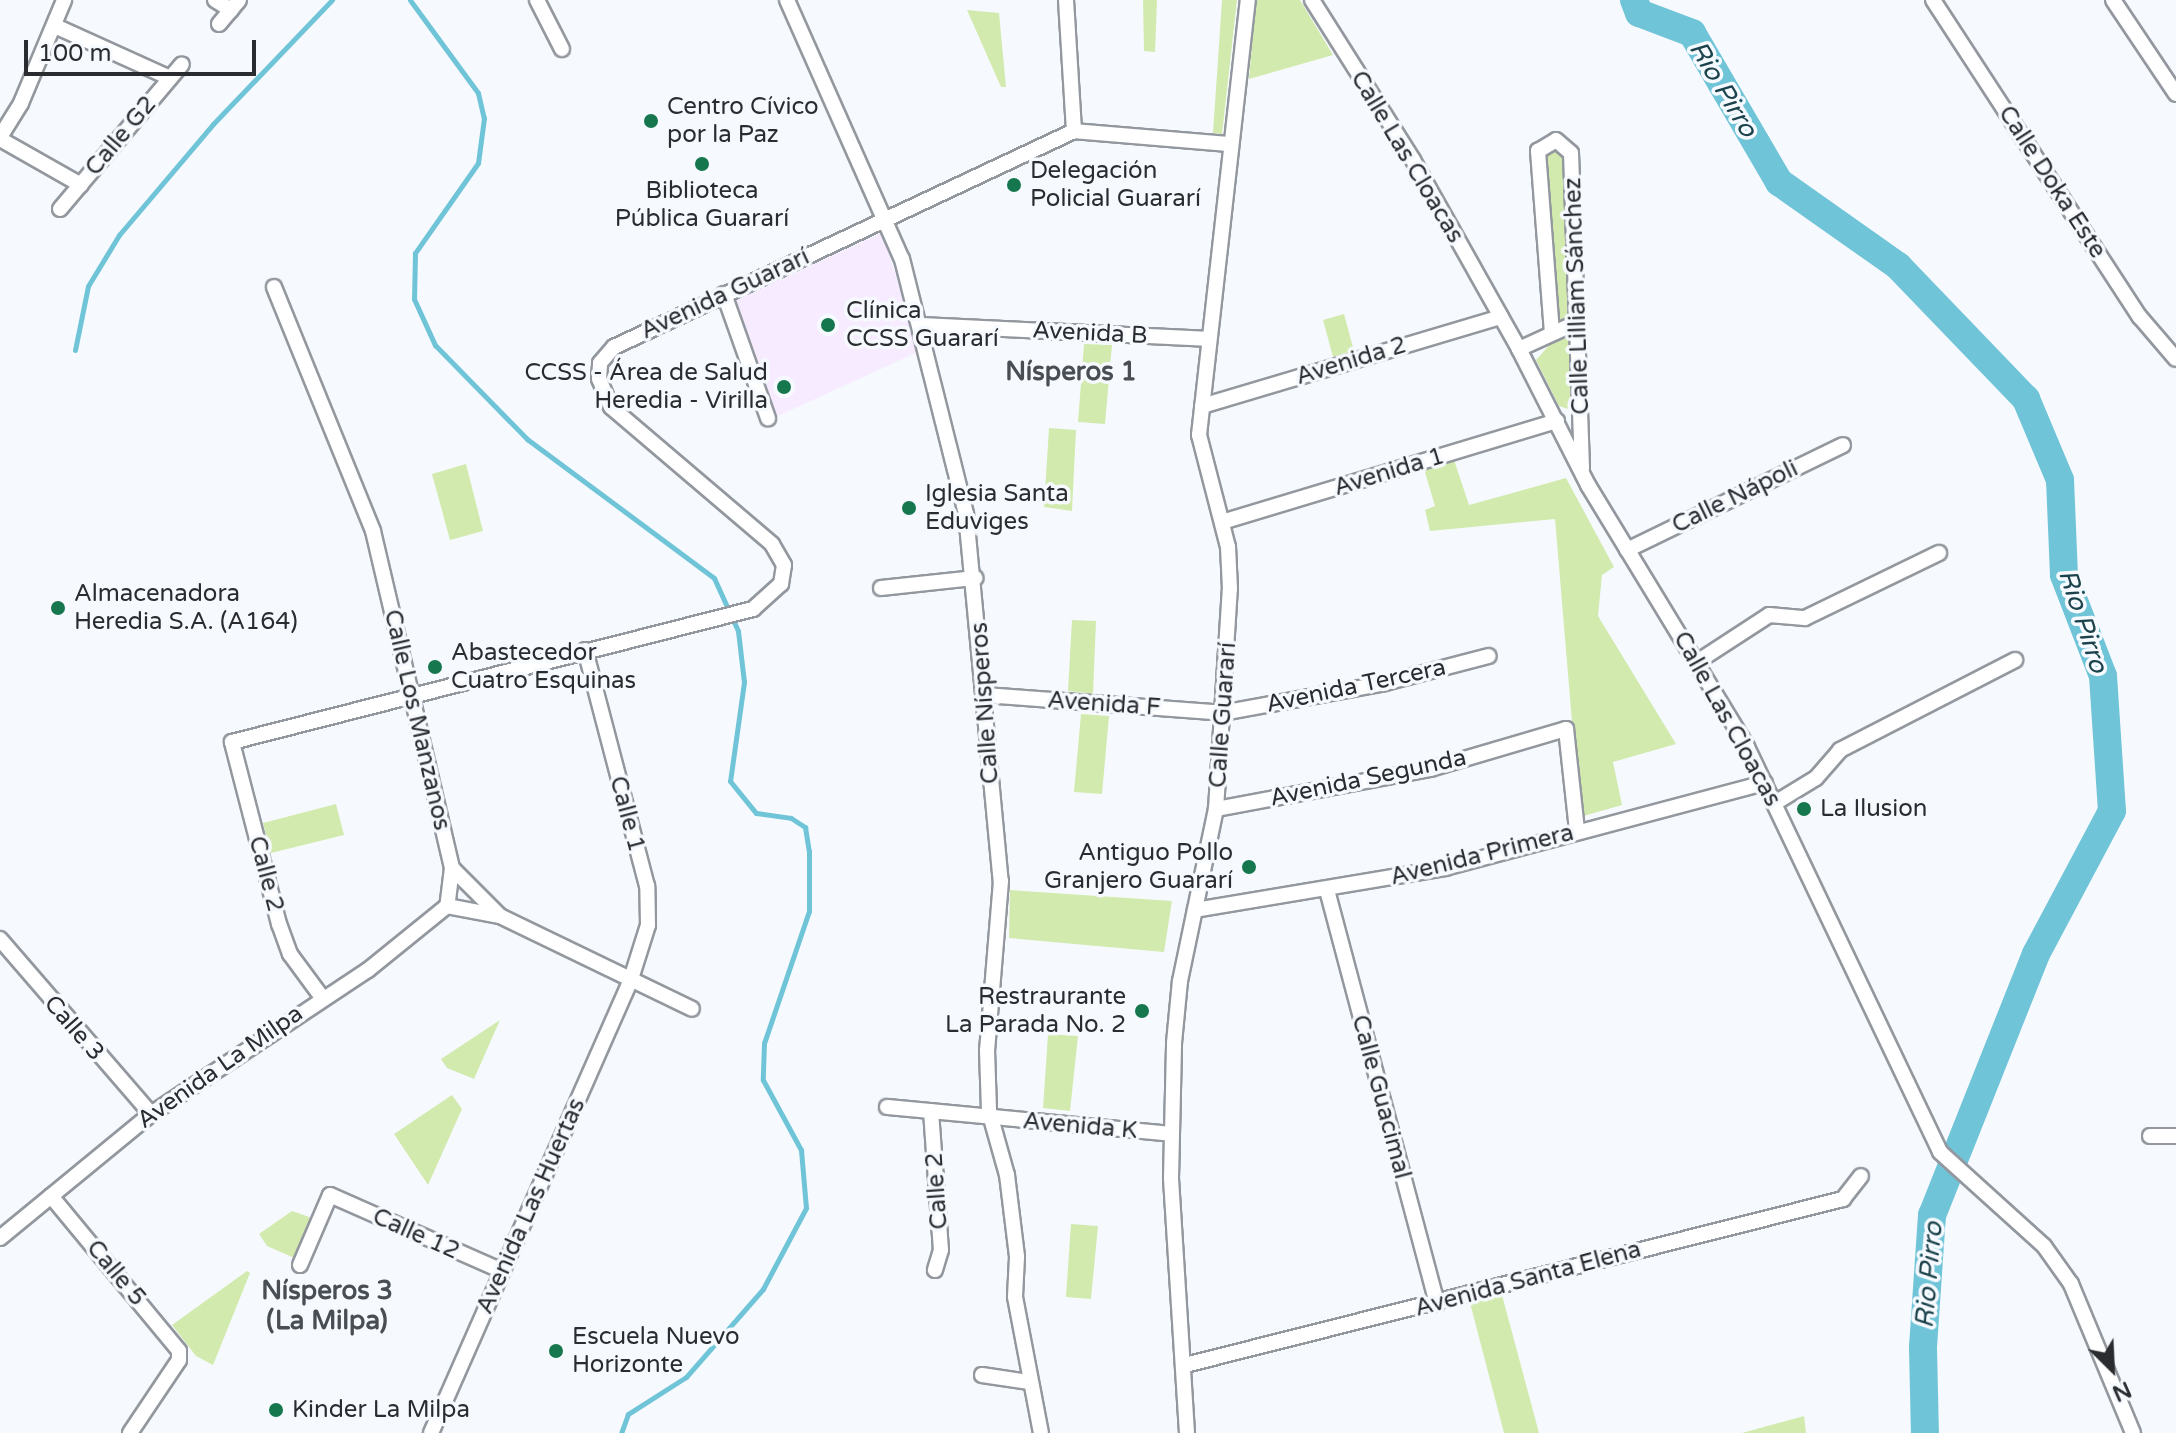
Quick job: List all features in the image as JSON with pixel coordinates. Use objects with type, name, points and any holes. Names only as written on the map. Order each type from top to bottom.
[{"type":"street","points":[[64,0],[21,103],[0,138],[81,185]]},
{"type":"street","points":[[215,0],[235,5],[219,24]]},
{"type":"street","points":[[537,0],[562,49]]},
{"type":"street","name":"Calle Nísperos","points":[[787,0],[884,220],[923,325],[966,514],[975,578],[1001,881],[999,957],[987,1050],[990,1117],[1013,1215],[1015,1297],[1041,1433]]},
{"type":"street","points":[[1066,0],[1074,131]]},
{"type":"street","name":"Calle Guararí","points":[[1187,1433],[1170,1134],[1179,996],[1216,809],[1230,589],[1222,522],[1201,456],[1202,406],[1248,0]]},
{"type":"street","name":"Calle Las Cloacas","points":[[1312,0],[1413,160],[1519,349],[1582,473],[1697,662],[1765,783],[1940,1152],[2044,1246],[2071,1284],[2133,1433]]},
{"type":"street","name":"Calle Doka Este","points":[[1933,0],[2140,317],[2176,359]]},
{"type":"street","points":[[2113,0],[2176,94]]},
{"type":"street","points":[[55,26],[170,78]]},
{"type":"street","name":"Calle G2","points":[[60,209],[182,64]]},
{"type":"street","name":"Avenida Guararí","points":[[232,742],[753,609],[781,584],[784,565],[772,544],[611,407],[599,379],[600,363],[614,347],[1074,131],[1230,144]]},
{"type":"street","name":"Calle Lilliam Sánchez","points":[[1552,333],[1538,151],[1556,140],[1571,153],[1582,473]]},
{"type":"street","name":"Calle Los Manzanos","points":[[274,287],[363,499],[452,868],[447,906]]},
{"type":"street","points":[[724,294],[768,418]]},
{"type":"street","name":"Avenida 2","points":[[1202,406],[1501,317]]},
{"type":"street","points":[[1519,349],[1578,322]]},
{"type":"street","name":"Avenida B","points":[[923,325],[1209,339]]},
{"type":"street","name":"Avenida 1","points":[[1222,522],[1557,421]]},
{"type":"street","name":"Calle Nápoli","points":[[1627,550],[1843,445]]},
{"type":"street","points":[[1697,662],[1769,615],[1805,618],[1939,553]]},
{"type":"street","points":[[881,588],[975,578]]},
{"type":"street","name":"Calle 1","points":[[585,650],[647,886],[648,925],[631,979]]},
{"type":"street","name":"Avenida Tercera","points":[[1222,713],[1385,683],[1489,656]]},
{"type":"street","points":[[1775,803],[1816,778],[1840,750],[2015,660]]},
{"type":"street","name":"Avenida F","points":[[985,695],[1222,713]]},
{"type":"street","name":"Avenida Segunda","points":[[1216,809],[1430,769],[1566,729],[1577,831]]},
{"type":"street","name":"Calle 2","points":[[232,742],[279,924],[290,954],[321,996]]},
{"type":"street","name":"Avenida Primera","points":[[1195,910],[1445,868],[1765,783]]},
{"type":"street","points":[[452,868],[500,916]]},
{"type":"street","name":"Calle Guacimal","points":[[1327,890],[1437,1304]]},
{"type":"street","points":[[447,906],[500,916],[692,1009]]},
{"type":"street","name":"Avenida La Milpa","points":[[0,1238],[151,1114],[321,996],[368,970],[447,906]]},
{"type":"street","name":"Calle 3","points":[[0,939],[151,1114]]},
{"type":"street","name":"Avenida Las Huertas","points":[[431,1433],[631,979]]},
{"type":"street","points":[[887,1107],[990,1117]]},
{"type":"street","name":"Calle 2","points":[[931,1111],[941,1250],[935,1270]]},
{"type":"street","name":"Avenida K","points":[[990,1117],[1170,1134]]},
{"type":"street","points":[[2150,1136],[2176,1136]]},
{"type":"street","name":"Avenida Santa Elena","points":[[1185,1365],[1437,1304],[1843,1199],[1861,1176]]},
{"type":"street","name":"Calle 12","points":[[300,1265],[330,1195],[502,1271]]},
{"type":"street","name":"Calle 5","points":[[51,1196],[179,1351],[179,1360],[130,1433]]},
{"type":"street","points":[[982,1375],[1029,1382]]},
{"type":"shaded area","name":"Clínica CCSS Guararí","points":[[882,233],[920,351],[776,417],[735,300]]},
{"type":"green space","points":[[1143,0],[1157,0],[1155,52],[1144,51]]},
{"type":"green space","points":[[1222,0],[1237,0],[1222,134],[1213,133]]},
{"type":"green space","points":[[1256,0],[1300,0],[1333,55],[1249,79]]},
{"type":"green space","points":[[967,10],[999,13],[1006,87],[1001,87]]},
{"type":"green space","points":[[1551,145],[1564,154],[1572,320],[1555,322],[1545,148]]},
{"type":"green space","points":[[1344,314],[1354,351],[1333,357],[1323,320]]},
{"type":"green space","points":[[1572,335],[1574,407],[1568,409],[1559,406],[1536,360],[1552,342]]},
{"type":"green space","points":[[1084,344],[1112,345],[1105,424],[1078,422]]},
{"type":"green space","points":[[1049,428],[1076,430],[1072,511],[1044,507]]},
{"type":"green space","points":[[1454,460],[1469,505],[1566,478],[1614,567],[1602,575],[1598,616],[1676,744],[1613,762],[1622,805],[1580,817],[1555,519],[1430,531],[1425,510],[1435,506],[1424,469]]},
{"type":"green space","points":[[466,464],[483,531],[450,540],[432,474]]},
{"type":"green space","points":[[1072,620],[1096,621],[1093,694],[1068,691]]},
{"type":"green space","points":[[1081,714],[1109,716],[1102,794],[1074,792]]},
{"type":"green space","points":[[336,804],[344,835],[271,853],[263,823]]},
{"type":"green space","points":[[1010,890],[1172,901],[1164,952],[1009,938]]},
{"type":"green space","points":[[500,1020],[474,1079],[447,1068],[441,1059]]},
{"type":"green space","points":[[1048,1034],[1078,1036],[1070,1111],[1043,1108]]},
{"type":"green space","points":[[452,1095],[462,1109],[428,1185],[394,1134]]},
{"type":"green space","points":[[292,1211],[315,1219],[299,1260],[267,1246],[259,1234]]},
{"type":"green space","points":[[1071,1224],[1098,1226],[1091,1299],[1066,1297]]},
{"type":"green space","points":[[247,1271],[250,1273],[213,1365],[196,1356],[172,1325]]},
{"type":"green space","points":[[1502,1295],[1539,1433],[1504,1433],[1470,1303]]},
{"type":"green space","points":[[1804,1416],[1806,1433],[1742,1433]]},
{"type":"waterway","points":[[75,350],[88,286],[119,235],[213,124],[332,0]]},
{"type":"waterway","points":[[410,0],[478,93],[484,118],[478,163],[415,253],[414,299],[435,345],[527,439],[714,578],[738,631],[744,682],[730,781],[756,813],[791,818],[805,827],[809,851],[809,911],[764,1043],[763,1080],[801,1150],[806,1208],[763,1289],[686,1377],[628,1414],[621,1433]]},
{"type":"waterway","name":"Rio Pirro","points":[[1634,0],[1639,13],[1692,33],[1779,182],[1898,266],[2026,399],[2060,480],[2064,575],[2103,676],[2112,811],[2036,954],[1932,1215],[1923,1348],[1925,1433]]},
{"type":"place","name":"Centro Cívico por la Paz","points":[[651,121]]},
{"type":"place","name":"Biblioteca Pública Guararí","points":[[702,164]]},
{"type":"place","name":"Delegación Policial Guararí","points":[[1014,185]]},
{"type":"place","name":"Clínica CCSS Guararí","points":[[828,325]]},
{"type":"place","name":"CCSS - Área de Salud Heredia - Virilla","points":[[784,387]]},
{"type":"place","name":"Iglesia Santa Eduviges","points":[[909,508]]},
{"type":"place","name":"Almacenadora Heredia S.A. (A164)","points":[[58,608]]},
{"type":"place","name":"Abastecedor Cuatro Esquinas","points":[[435,667]]},
{"type":"place","name":"La Ilusion","points":[[1804,809]]},
{"type":"place","name":"Antiguo Pollo Granjero Guararí","points":[[1249,867]]},
{"type":"place","name":"Restraurante La Parada No. 2","points":[[1142,1011]]},
{"type":"place","name":"Escuela Nuevo Horizonte","points":[[556,1351]]},
{"type":"place","name":"Kinder La Milpa","points":[[276,1410]]},
{"type":"district","name":"Nísperos 1","points":[[1071,372]]},
{"type":"district","name":"Nísperos 3 (La Milpa)","points":[[327,1306]]}]
